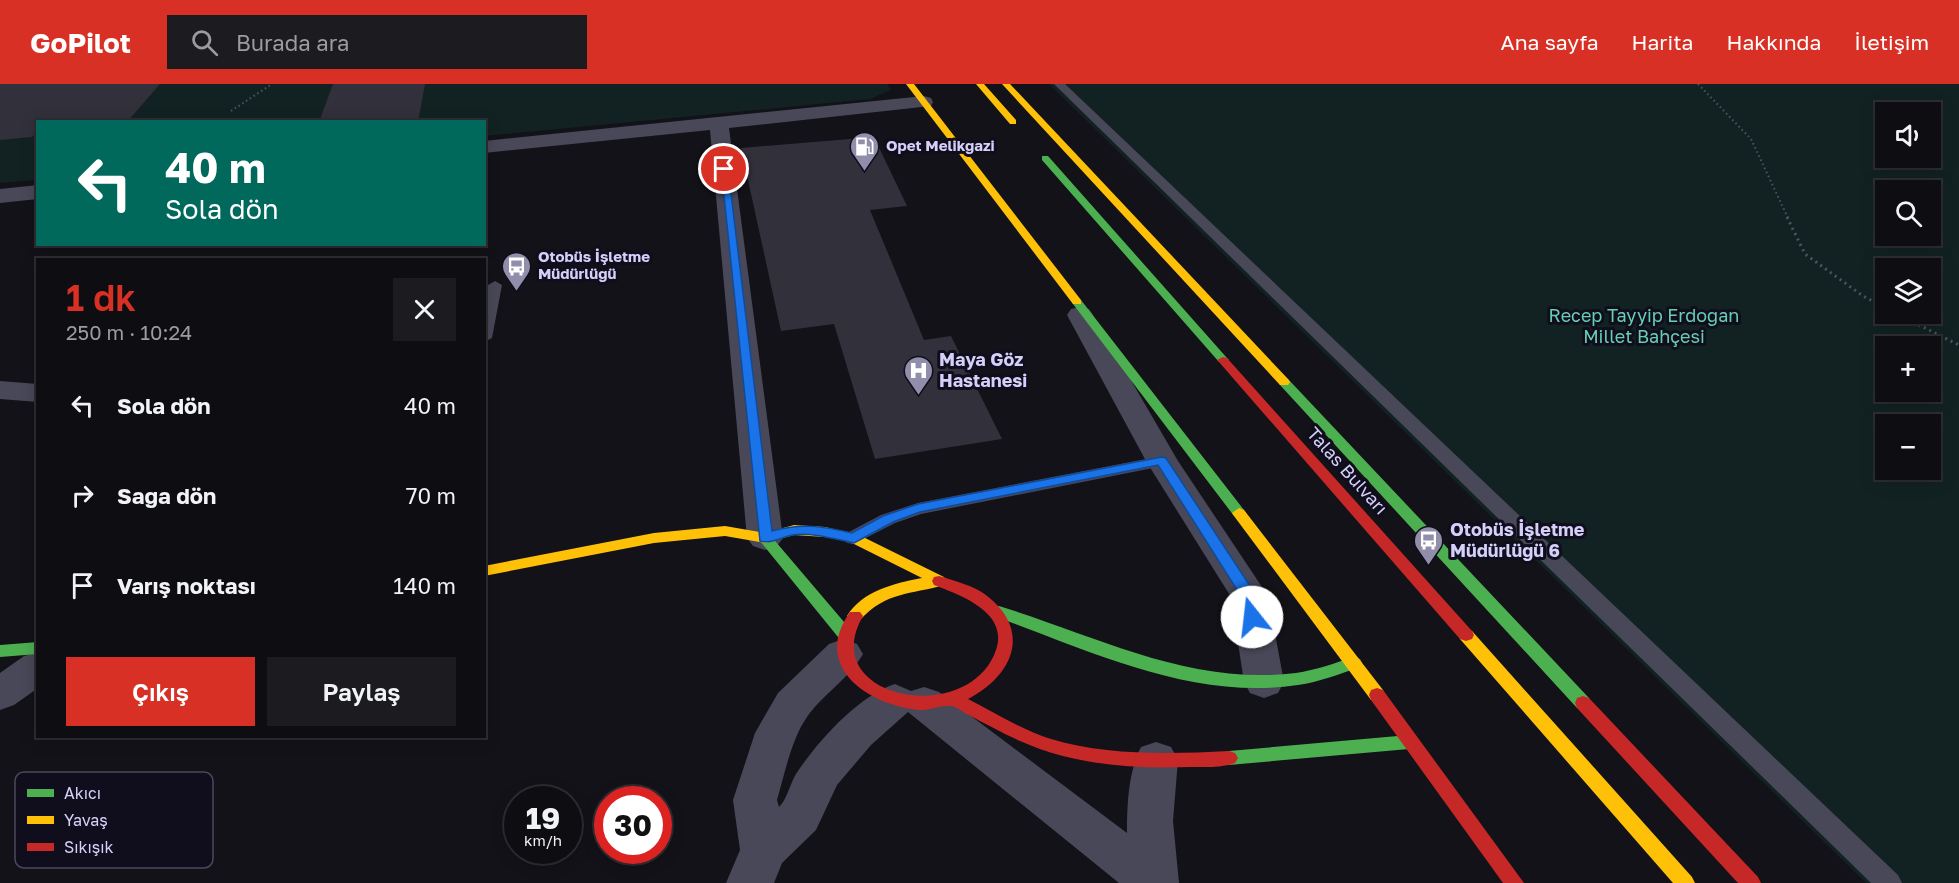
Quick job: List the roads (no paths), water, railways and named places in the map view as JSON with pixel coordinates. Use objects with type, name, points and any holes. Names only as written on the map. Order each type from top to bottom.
[{"type":"main road","points":[[910,84],[1354,663],[1409,742],[1514,883]]},
{"type":"main road","points":[[980,84],[1019,128]]},
{"type":"main road","points":[[1006,84],[1751,883]]},
{"type":"main road","name":"Talas Bulvarı","points":[[1035,146],[1685,883]]},
{"type":"main road","points":[[486,571],[689,533],[725,531],[765,538],[794,530],[825,532],[854,538],[939,581],[963,587],[983,597],[999,612],[1007,630],[1007,651],[998,671],[979,687],[924,701]]},
{"type":"main road","points":[[765,538],[844,644],[853,673],[870,689],[924,701],[1048,745],[1107,757],[1207,760],[1409,742]]},
{"type":"main road","points":[[844,644],[853,615],[869,599],[890,588],[914,582],[939,581]]},
{"type":"main road","points":[[999,612],[1167,670],[1196,677],[1264,682],[1298,679],[1354,663]]},
{"type":"main road","points":[[0,651],[36,648]]},
{"type":"street","points":[[486,147],[924,102]]},
{"type":"street","points":[[718,123],[765,538]]},
{"type":"street","points":[[0,196],[36,192]]},
{"type":"street","points":[[1064,287],[1162,461],[1249,596],[1264,682]]},
{"type":"street","points":[[0,390],[36,393]]},
{"type":"street","points":[[756,867],[754,800],[777,733],[793,704],[844,644]]},
{"type":"street","points":[[0,694],[36,668]]},
{"type":"street","points":[[756,867],[800,816],[810,791],[839,751],[856,733],[924,701],[1154,883]]},
{"type":"street","points":[[1154,883],[1148,833],[1149,798],[1156,760]]},
{"type":"lane","points":[[1059,84],[1889,883]]},
{"type":"lane","points":[[486,328],[495,285]]},
{"type":"lane","points":[[854,538],[888,519],[918,508],[1162,461]]},
{"type":"place","name":"Opet Melikgazi","points":[[865,172]]},
{"type":"place","name":"Otobüs İşletme Müdürlüğü","points":[[517,292]]},
{"type":"place","name":"Maya Göz Hastanesi","points":[[918,396]]},
{"type":"place","name":"Otobüs İşletme Müdürlüğü 6","points":[[1429,566]]},
{"type":"park label","name":"Recep Tayyip Erdoğan Millet Bahçesi","points":[[1644,326]]}]
